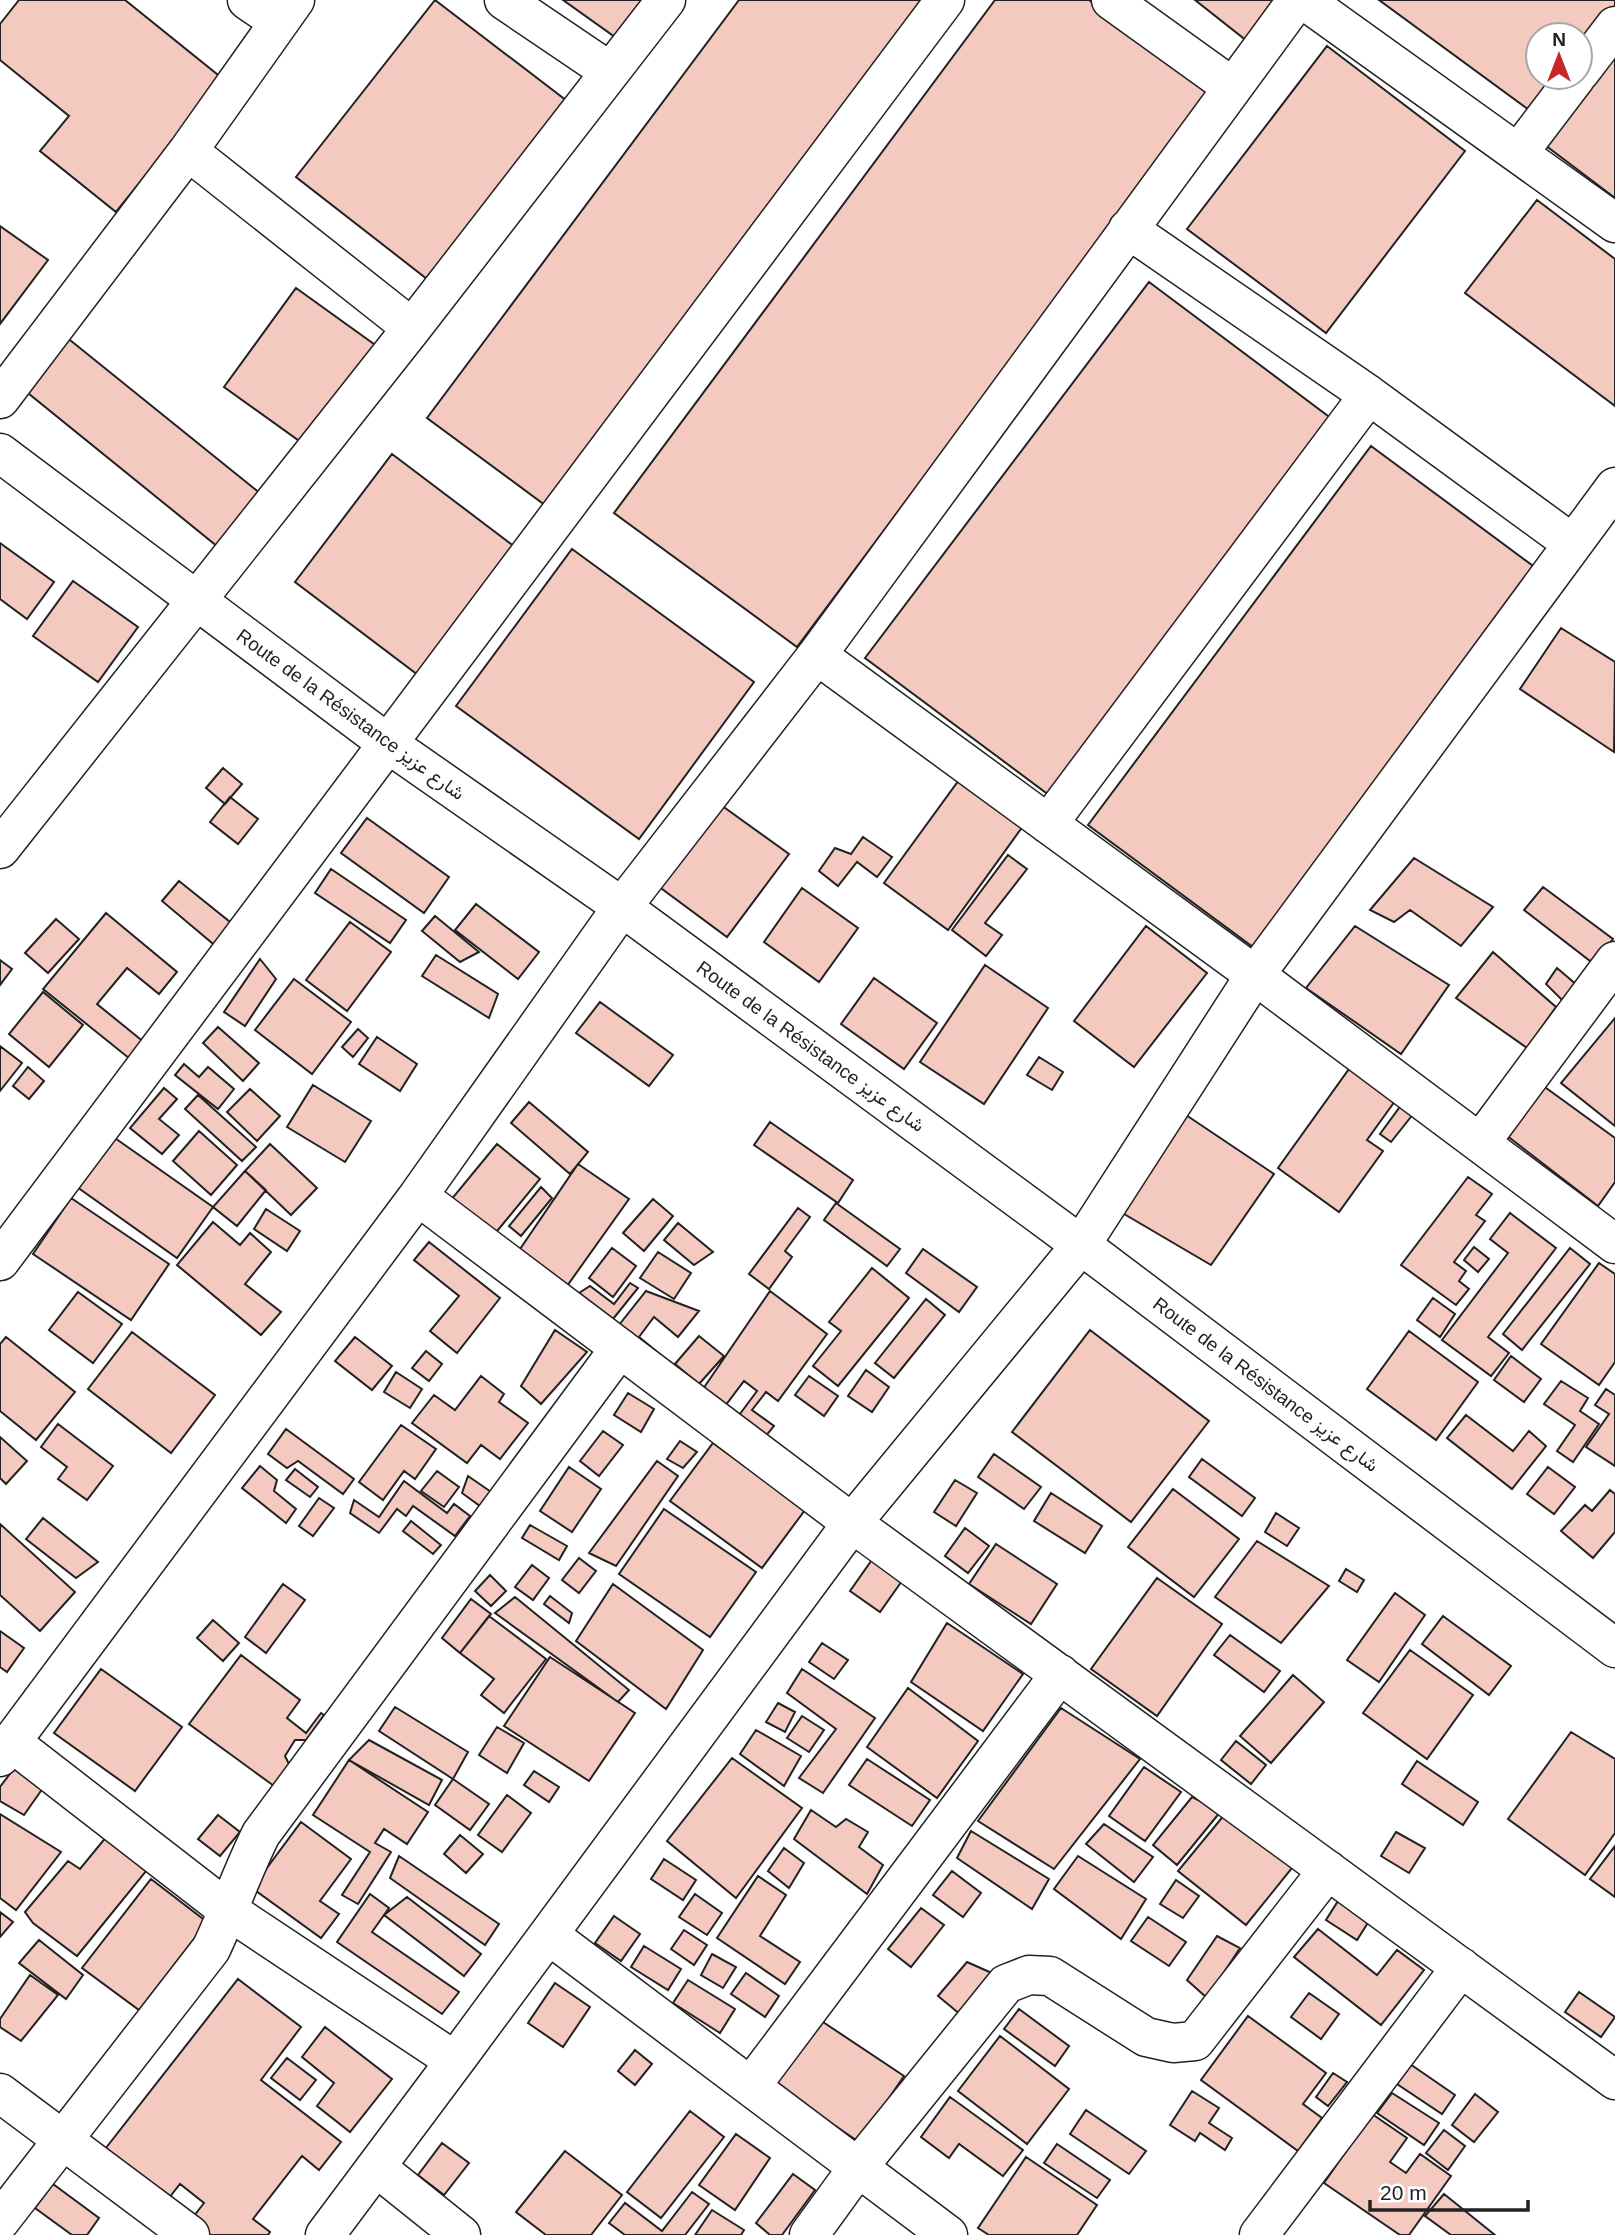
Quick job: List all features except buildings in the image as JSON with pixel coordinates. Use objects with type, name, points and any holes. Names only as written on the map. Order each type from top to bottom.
[{"type":"street","points":[[0,399],[188,151],[287,11],[247,0]]},
{"type":"street","points":[[504,0],[609,71]]},
{"type":"street","points":[[0,849],[412,328],[666,0]]},
{"type":"street","points":[[0,1261],[945,0]]},
{"type":"street","points":[[1111,0],[1232,87]]},
{"type":"street","points":[[456,2061],[229,1911],[6,1750],[418,1196],[622,907],[817,655],[1297,0]]},
{"type":"street","points":[[1304,0],[1615,223]]},
{"type":"street","points":[[1594,54],[1615,26]]},
{"type":"street","points":[[1519,152],[1565,91]]},
{"type":"street","points":[[188,151],[412,328]]},
{"type":"street","points":[[1128,229],[1369,395],[1573,544]]},
{"type":"street","points":[[1048,824],[1369,395]]},
{"type":"street","name":"Route de la Résistance شارع عزيز","points":[[0,453],[387,743],[622,907],[1081,1245],[1615,1648]]},
{"type":"street","points":[[324,2235],[456,2061],[852,1523],[1081,1245],[1255,975],[1615,487]]},
{"type":"street","points":[[817,655],[1255,975],[1615,1244]]},
{"type":"street","points":[[1480,1143],[1615,961]]},
{"type":"street","points":[[418,1196],[852,1523],[1615,2080]]},
{"type":"street","points":[[0,2221],[211,1950],[229,1911],[243,1870],[261,1834],[620,1348]]},
{"type":"street","points":[[751,2087],[1060,1674]]},
{"type":"street","points":[[809,2235],[859,2166],[1006,1984],[1029,1975],[1050,1976],[1146,2037],[1173,2043],[1195,2041],[1328,1870]]},
{"type":"street","points":[[549,1935],[948,2235]]},
{"type":"street","points":[[1259,2235],[1461,1967]]},
{"type":"street","points":[[0,2093],[190,2235]]},
{"type":"street","points":[[376,2167],[461,2235]]}]
